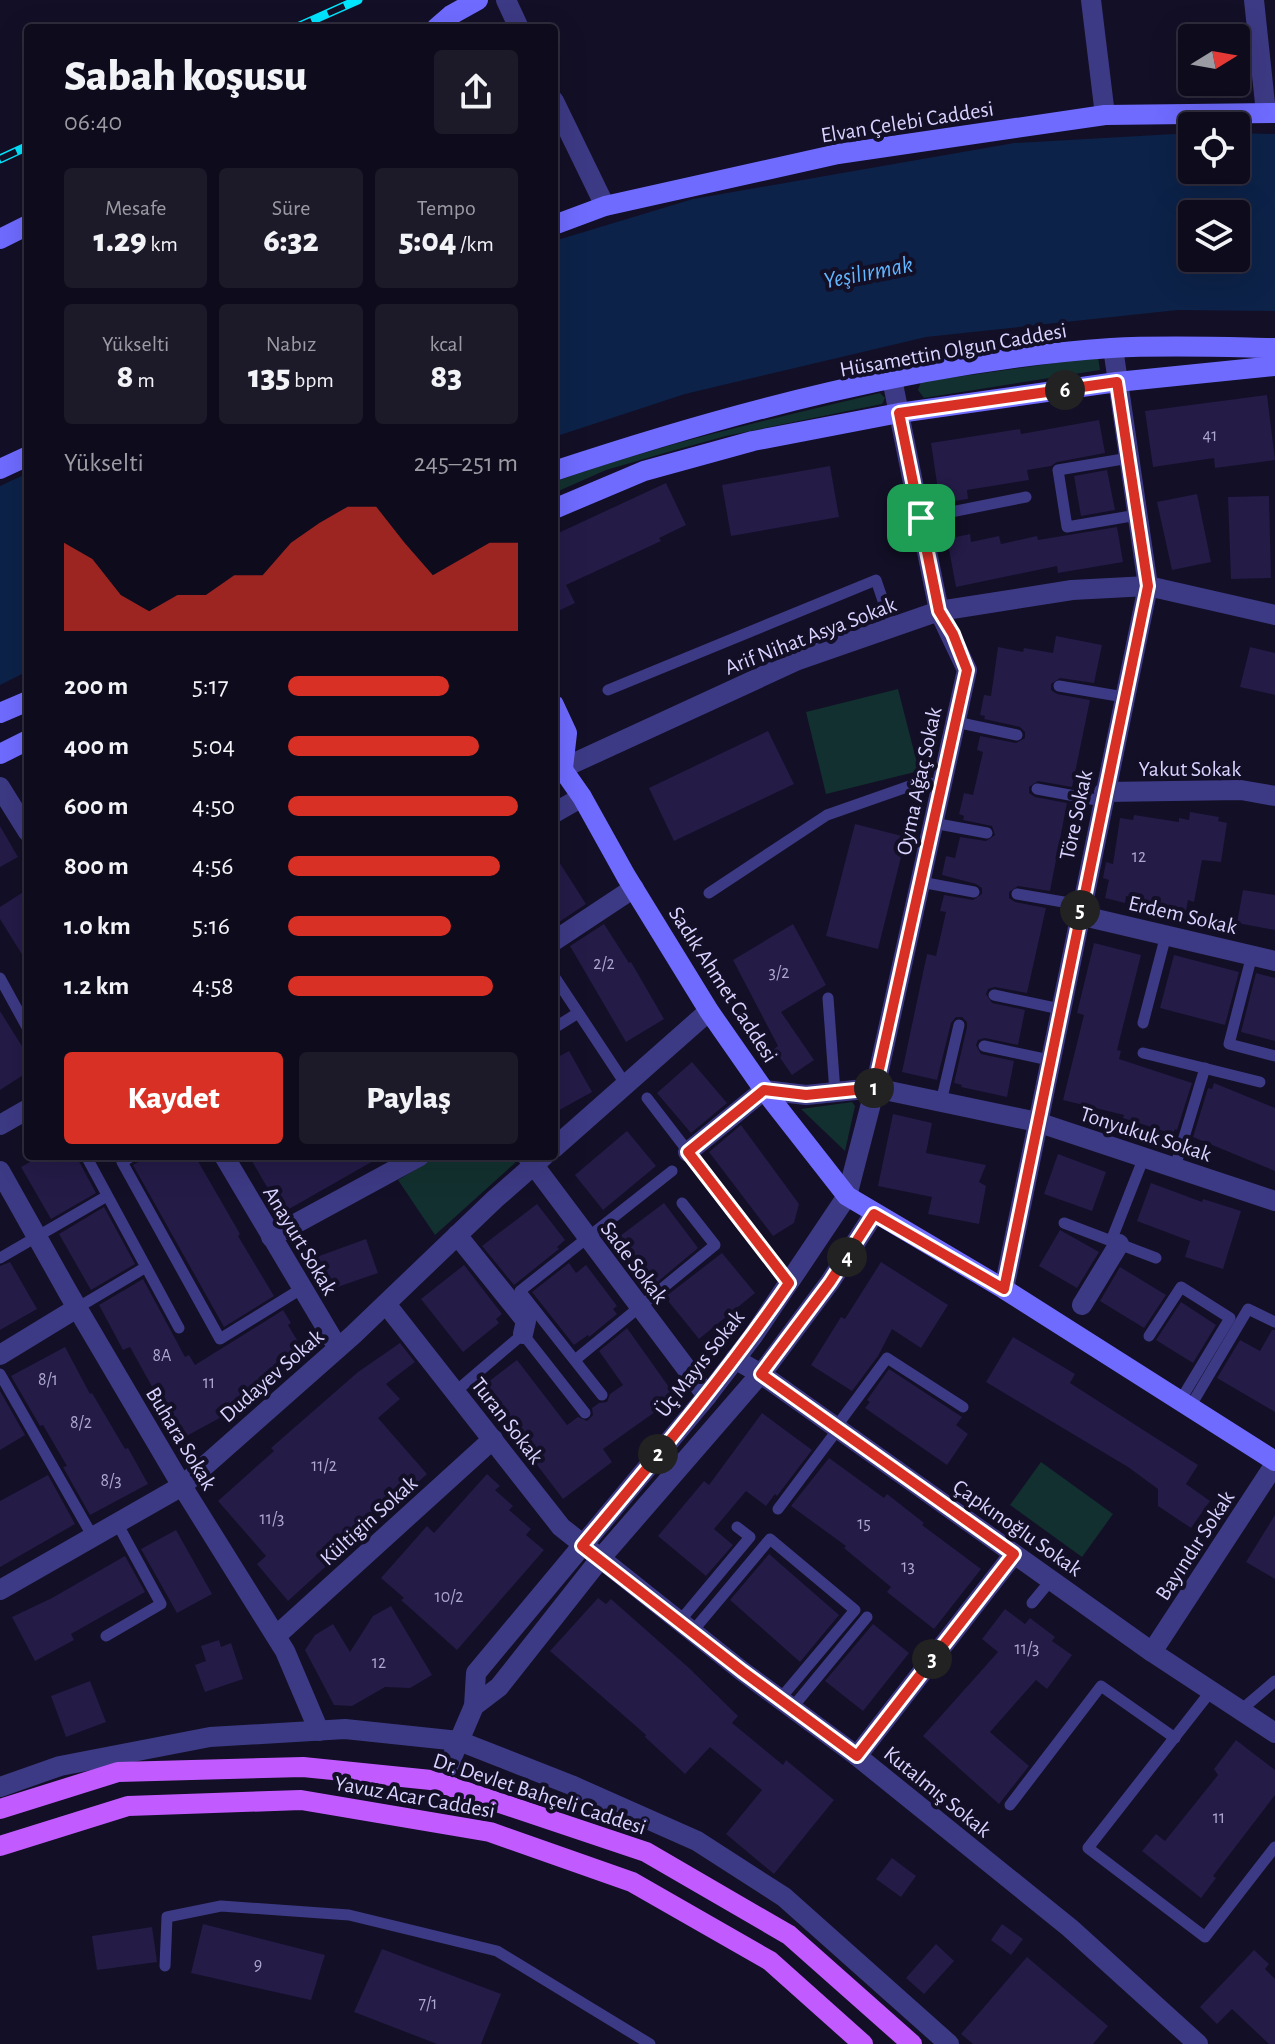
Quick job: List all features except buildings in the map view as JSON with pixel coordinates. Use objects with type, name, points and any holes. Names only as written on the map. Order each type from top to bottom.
[{"type":"main road","name":"Dr. Devlet Bahçeli Caddesi","points":[[0,1809],[118,1772],[303,1767],[431,1780],[646,1852],[789,1935],[912,2044]]},
{"type":"main road","name":"Yavuz Acar Caddesi","points":[[0,1846],[128,1806],[301,1800],[490,1832],[632,1882],[770,1961],[863,2044]]},
{"type":"street","points":[[441,24],[478,0]]},
{"type":"street","points":[[506,0],[517,24]]},
{"type":"street","points":[[1091,0],[1105,115]]},
{"type":"street","points":[[1254,0],[1270,113]]},
{"type":"street","points":[[558,109],[605,206]]},
{"type":"street","name":"Elvan Çelebi Caddesi","points":[[558,224],[605,206],[838,154],[1105,115],[1270,113]]},
{"type":"street","points":[[0,239],[24,227]]},
{"type":"street","name":"Hüsamettin Olgun Caddesi","points":[[558,470],[645,441],[892,379],[1039,355],[1113,348],[1275,348]]},
{"type":"street","name":"Töre Sokak","points":[[1004,1289],[1148,586],[1113,348]]},
{"type":"street","points":[[558,507],[644,471],[753,441],[899,413],[1117,382],[1275,366]]},
{"type":"street","name":"Oyma Ağaç Sokak","points":[[847,1196],[875,1088],[967,670],[953,634],[939,611],[892,379]]},
{"type":"street","points":[[0,469],[24,458]]},
{"type":"street","name":"Arif Nihat Asya Sokak","points":[[559,762],[798,660],[939,611],[1072,590],[1148,586],[1275,615]]},
{"type":"street","points":[[0,713],[24,703]]},
{"type":"street","points":[[558,714],[567,733],[559,762]]},
{"type":"street","points":[[0,754],[24,742]]},
{"type":"street","name":"Sadık Ahmet Caddesi","points":[[559,762],[709,1011],[764,1090],[847,1196],[1004,1289],[1275,1462]]},
{"type":"street","points":[[0,787],[24,826]]},
{"type":"street","name":"Yakut Sokak","points":[[1103,796],[1241,790],[1275,796]]},
{"type":"street","points":[[558,811],[582,797]]},
{"type":"street","points":[[558,938],[634,888]]},
{"type":"street","name":"Erdem Sokak","points":[[1080,910],[1166,935],[1275,961]]},
{"type":"street","points":[[558,1144],[709,1011]]},
{"type":"street","name":"Tonyukuk Sokak","points":[[764,1090],[806,1095],[875,1088],[1037,1122],[1275,1201]]},
{"type":"street","points":[[688,1152],[764,1090]]},
{"type":"street","points":[[0,1125],[24,1111]]},
{"type":"street","name":"Anayurt Sokak","points":[[226,1160],[338,1348]]},
{"type":"street","points":[[271,1237],[413,1160]]},
{"type":"street","name":"Dudayev Sokak","points":[[0,1590],[182,1486],[386,1304],[534,1160]]},
{"type":"street","name":"Sade Sokak","points":[[536,1160],[587,1238],[707,1396]]},
{"type":"street","name":"Buhara Sokak","points":[[0,1171],[182,1486],[285,1651],[319,1731]]},
{"type":"street","name":"Üç Mayıs Sokak","points":[[441,1783],[474,1706],[476,1673],[707,1396],[847,1196]]},
{"type":"street","name":"Üç Mayıs Sokak","points":[[474,1706],[499,1687],[600,1559],[761,1374],[830,1282],[874,1214]]},
{"type":"street","points":[[457,1235],[526,1321],[523,1334]]},
{"type":"street","points":[[1068,1330],[1115,1242]]},
{"type":"street","name":"Turan Sokak","points":[[386,1304],[561,1527],[600,1559]]},
{"type":"street","points":[[0,1355],[77,1308]]},
{"type":"street","name":"Çapkınoğlu Sokak","points":[[735,1359],[761,1374],[1152,1652],[1275,1733]]},
{"type":"street","name":"Kültigin Sokak","points":[[276,1636],[493,1439]]},
{"type":"street","name":"Bayındır Sokak","points":[[1152,1652],[1275,1462]]},
{"type":"street","points":[[857,1756],[1014,1554]]},
{"type":"street","name":"Kutalmış Sokak","points":[[600,1559],[857,1756],[1070,1928],[1198,2044]]},
{"type":"street","points":[[0,1787],[60,1766],[210,1737],[345,1729],[459,1741],[571,1785],[697,1841],[784,1897],[949,2044]]},
{"type":"lane","points":[[1129,458],[1058,470],[1067,527],[1137,515]]},
{"type":"lane","points":[[921,518],[1026,497]]},
{"type":"lane","points":[[608,690],[876,580],[892,627]]},
{"type":"lane","points":[[1059,686],[1124,697]]},
{"type":"lane","points":[[956,722],[1017,735]]},
{"type":"lane","points":[[709,893],[827,815],[924,781],[941,787]]},
{"type":"lane","points":[[1037,789],[1103,796]]},
{"type":"lane","points":[[933,823],[987,833]]},
{"type":"lane","points":[[921,882],[974,892]]},
{"type":"lane","points":[[1017,894],[1080,910]]},
{"type":"lane","points":[[1143,1023],[1166,935]]},
{"type":"lane","points":[[1252,955],[1229,1044],[1275,1056]]},
{"type":"lane","points":[[0,978],[24,1022]]},
{"type":"lane","points":[[558,982],[626,1085]]},
{"type":"lane","points":[[994,995],[1060,1009]]},
{"type":"lane","points":[[828,998],[835,1092]]},
{"type":"lane","points":[[558,1026],[578,1013]]},
{"type":"lane","points":[[941,1102],[959,1025]]},
{"type":"lane","points":[[984,1046],[1049,1060]]},
{"type":"lane","points":[[1143,1053],[1260,1082]]},
{"type":"lane","points":[[1175,1167],[1205,1068]]},
{"type":"lane","points":[[647,1098],[789,1283]]},
{"type":"lane","points":[[1115,1242],[1144,1157]]},
{"type":"lane","points":[[88,1160],[179,1328]]},
{"type":"lane","points":[[125,1160],[122,1162],[220,1339],[301,1289]]},
{"type":"lane","points":[[602,1395],[520,1291],[672,1171]]},
{"type":"lane","points":[[0,1258],[107,1196]]},
{"type":"lane","points":[[575,1360],[715,1245],[682,1203]]},
{"type":"lane","points":[[1064,1223],[1156,1258]]},
{"type":"lane","points":[[77,1308],[146,1267]]},
{"type":"lane","points":[[1149,1336],[1181,1287],[1230,1318],[1185,1404]]},
{"type":"lane","points":[[1185,1404],[1248,1309],[1275,1322]]},
{"type":"lane","points":[[455,1392],[523,1334],[585,1413]]},
{"type":"lane","points":[[778,1509],[887,1358],[963,1407]]},
{"type":"lane","points":[[0,1374],[93,1537]]},
{"type":"lane","points":[[106,1636],[161,1604],[117,1523]]},
{"type":"lane","points":[[685,1627],[750,1537],[737,1527]]},
{"type":"lane","points":[[685,1627],[770,1539],[855,1610],[786,1704]]},
{"type":"lane","points":[[1032,1603],[1051,1580]]},
{"type":"lane","points":[[786,1704],[867,1617]]},
{"type":"lane","points":[[1241,1710],[1275,1681]]},
{"type":"lane","points":[[1010,1805],[1101,1686],[1175,1738]]},
{"type":"lane","points":[[1211,1691],[1088,1848],[1205,1937],[1275,1847]]},
{"type":"lane","points":[[165,1966],[167,1917],[221,1906],[349,1915],[497,1951],[650,2044]]},
{"type":"green space","points":[[1098,357],[1100,370],[924,398],[918,390],[921,382]]},
{"type":"green space","points":[[880,393],[885,398],[882,404],[726,436],[606,470],[558,491],[558,481],[716,433]]},
{"type":"green space","points":[[898,689],[919,771],[826,794],[806,712]]},
{"type":"green space","points":[[852,1102],[855,1106],[845,1151],[801,1109]]},
{"type":"green space","points":[[431,1160],[515,1160],[515,1163],[435,1235],[398,1180]]},
{"type":"green space","points":[[1041,1462],[1113,1514],[1082,1557],[1010,1505]]},
{"type":"water","name":"Yeşilırmak","points":[[1250,133],[1275,134],[1275,311],[1178,310],[926,337],[685,394],[558,436],[558,240],[693,199],[1014,143],[1178,134],[1178,184],[1250,184]]},
{"type":"water","points":[[24,475],[24,673],[0,685],[0,486]]},
{"type":"railway","points":[[304,24],[358,0]]},
{"type":"railway","points":[[0,159],[24,148]]},
{"type":"route","points":[[1117,382],[1148,586],[1004,1289],[874,1214],[830,1282],[761,1374],[1014,1554],[857,1756],[582,1546],[707,1396],[789,1283],[688,1152],[764,1090],[806,1095],[875,1088],[967,670],[953,634],[939,611],[921,518],[899,413],[1117,382]]}]
